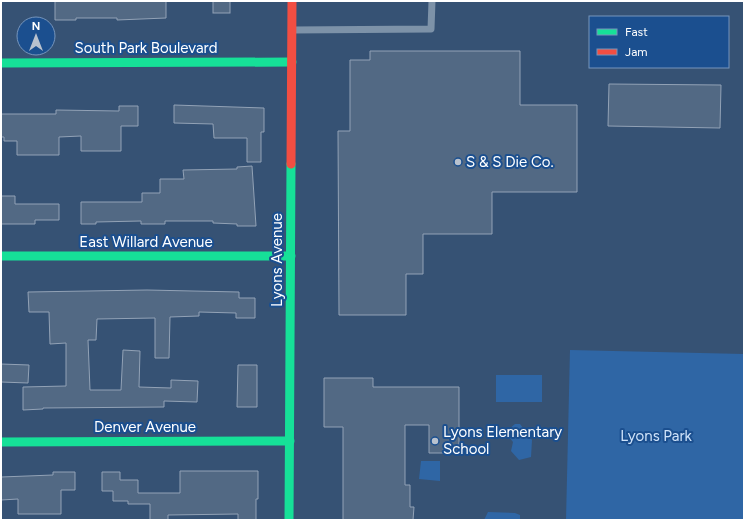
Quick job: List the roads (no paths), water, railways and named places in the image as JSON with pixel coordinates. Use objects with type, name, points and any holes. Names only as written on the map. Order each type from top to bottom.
[{"type":"street","name":"Lyons Avenue","points":[[289,520],[292,1]]},
{"type":"street","name":"South Park Boulevard","points":[[1,62],[292,62]]},
{"type":"street","name":"East Willard Avenue","points":[[1,256],[291,256]]},
{"type":"street","name":"Denver Avenue","points":[[1,442],[290,441]]},
{"type":"lane","points":[[292,30],[431,28],[432,1]]},
{"type":"place","name":"S & S Die Co.","points":[[458,162]]},
{"type":"place","name":"Lyons Elementary School","points":[[435,441]]},
{"type":"park label","name":"Lyons Park","points":[[656,436]]}]
